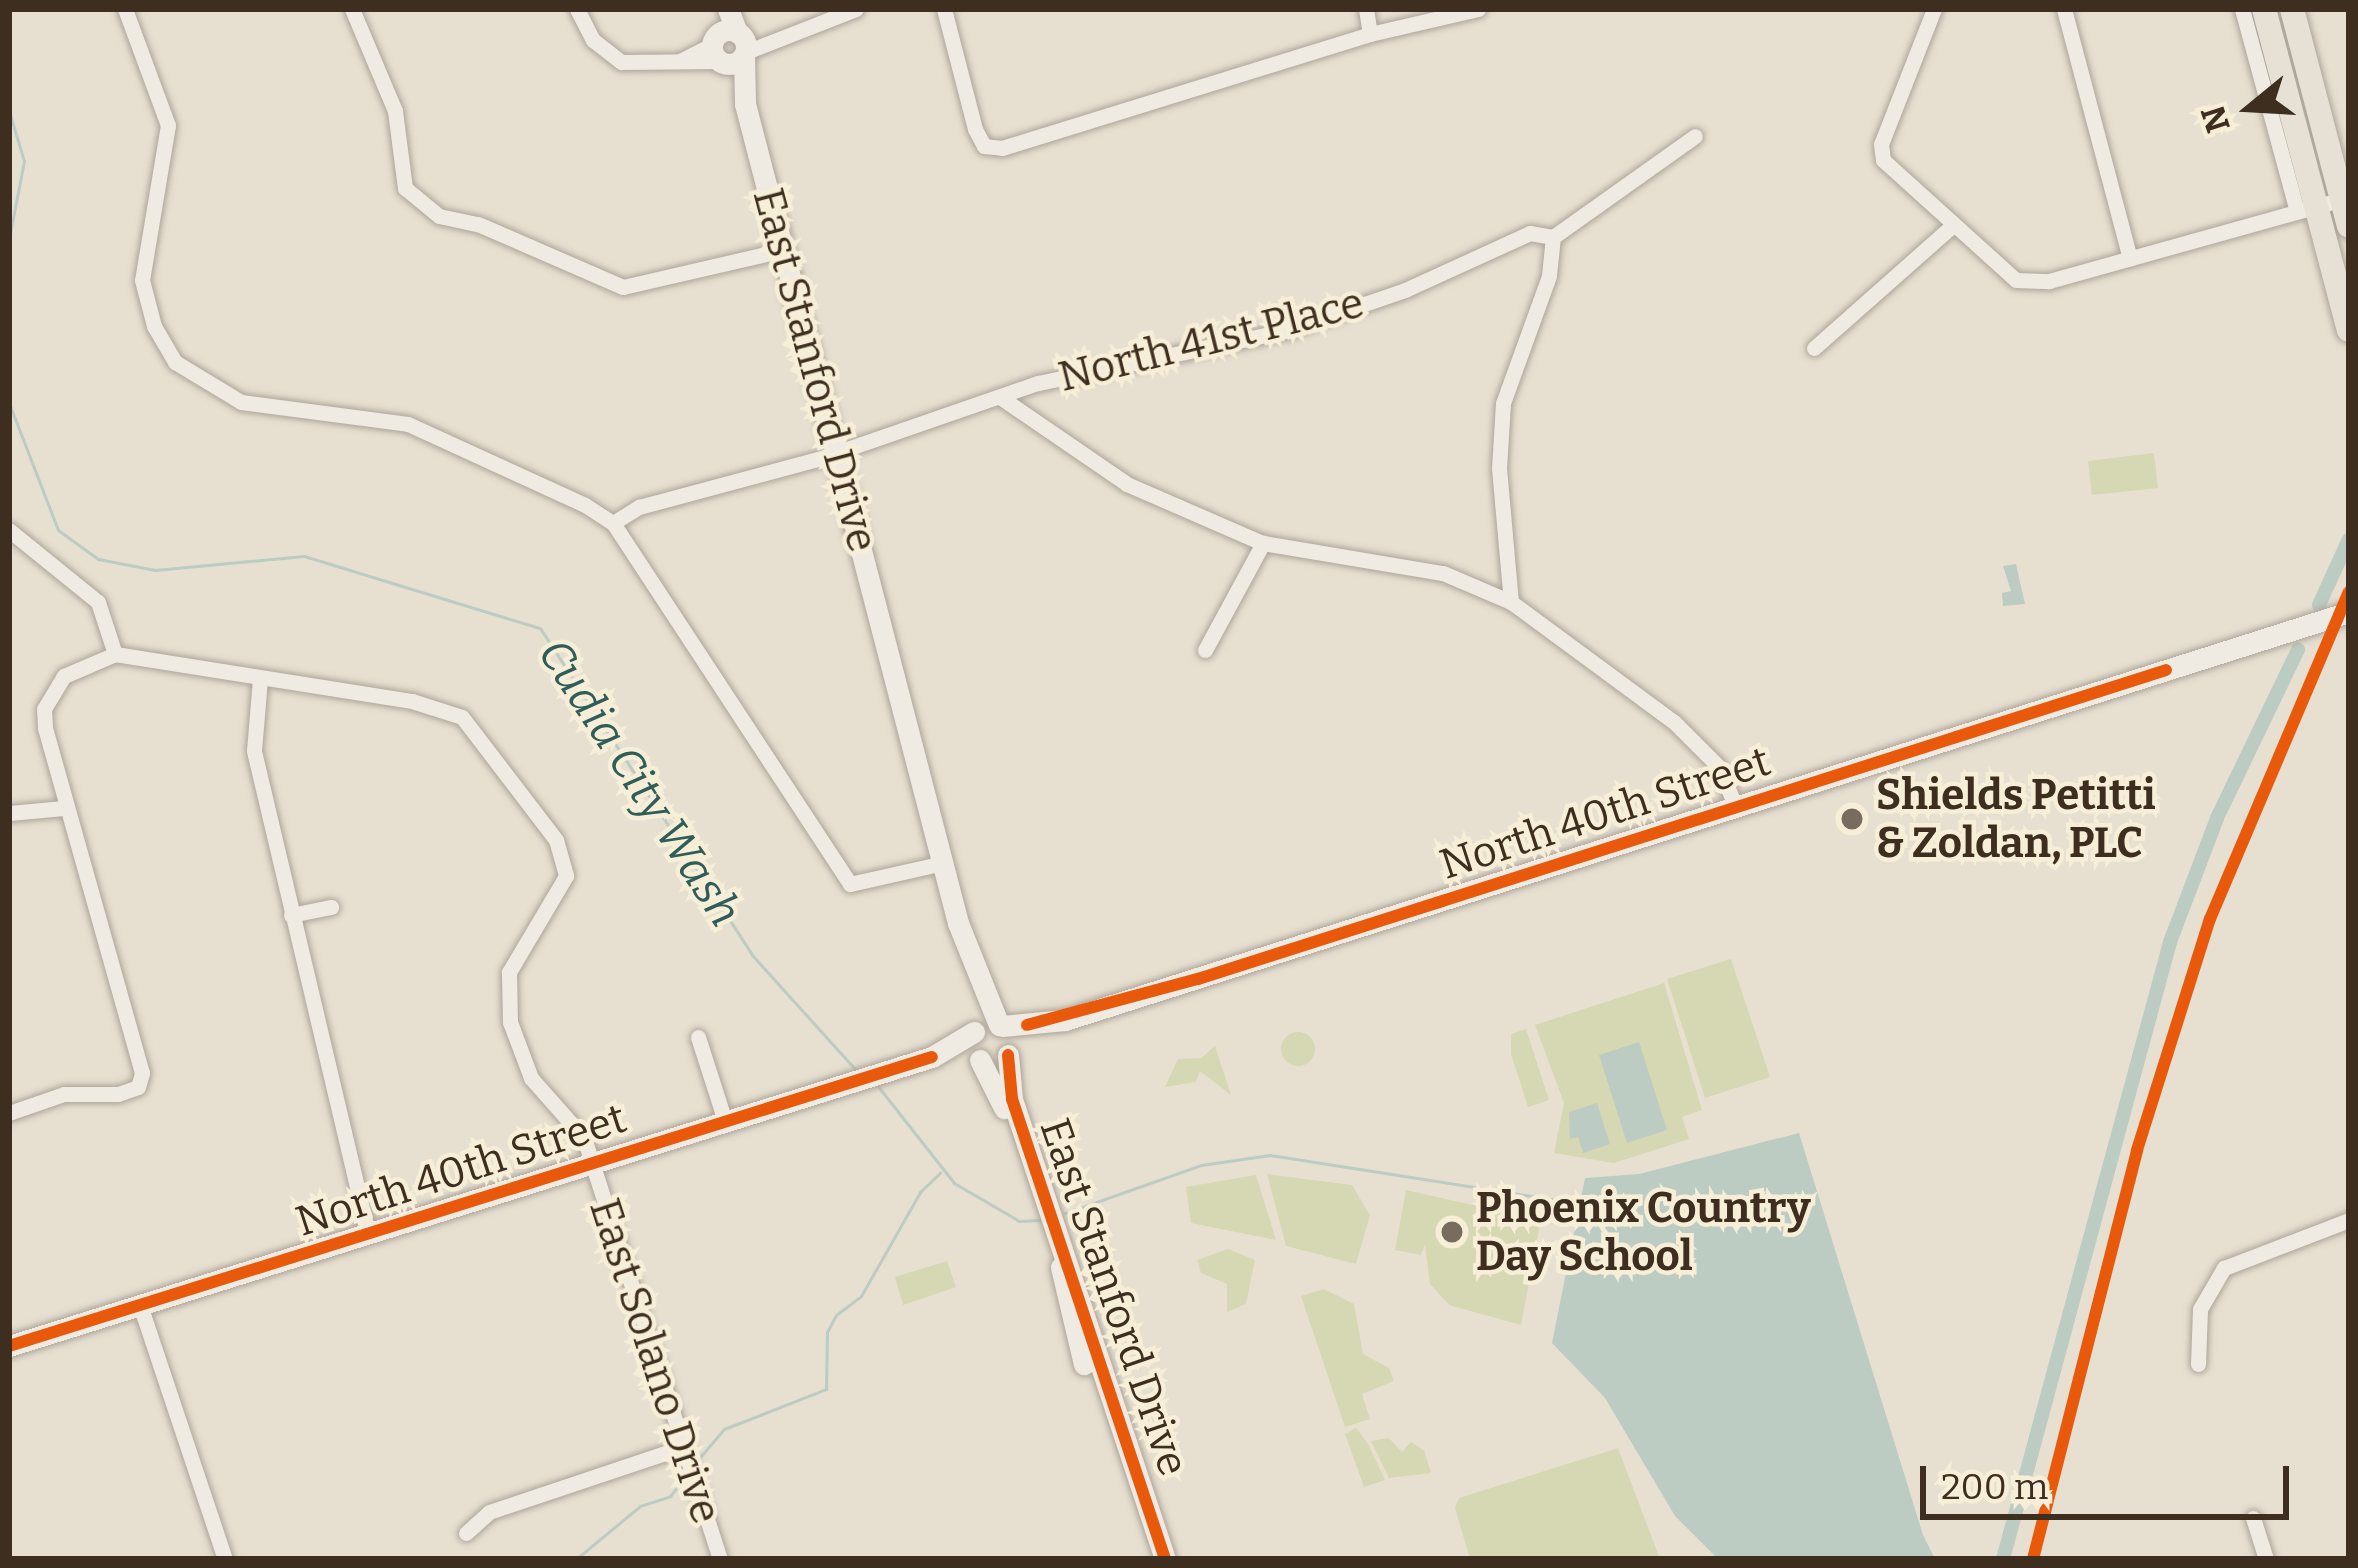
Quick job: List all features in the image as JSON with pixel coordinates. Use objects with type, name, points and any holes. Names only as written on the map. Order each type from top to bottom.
[{"type":"main road","points":[[2264,9],[2306,209],[2349,330]]},
{"type":"main road","points":[[2292,9],[2349,226]]},
{"type":"street","points":[[125,9],[168,124],[142,280],[154,326],[175,362],[241,402],[409,424],[613,523],[850,884],[943,863]]},
{"type":"street","points":[[352,9],[395,111],[405,188],[439,217],[478,224],[623,287],[783,250]]},
{"type":"street","points":[[577,9],[593,40],[622,62],[677,63],[856,9]]},
{"type":"street","name":"East Stanford Drive","points":[[714,9],[730,47],[943,863],[1012,1099],[1165,1559]]},
{"type":"street","name":"East Stanford Drive","points":[[728,9],[730,47]]},
{"type":"street","points":[[944,9],[984,146],[1003,148],[1370,34],[1478,9]]},
{"type":"street","points":[[1366,9],[1370,34]]},
{"type":"street","points":[[1934,9],[1881,145],[1892,173],[2026,284],[2342,199]]},
{"type":"street","points":[[2063,9],[2130,258]]},
{"type":"street","points":[[2242,9],[2306,209]]},
{"type":"street","name":"North 41st Place","points":[[613,523],[639,507],[1000,397],[1289,330],[1530,233],[1553,237],[1695,136]]},
{"type":"street","points":[[1814,348],[1952,226]]},
{"type":"street","points":[[1510,602],[1499,468],[1503,403],[1549,276],[1553,237]]},
{"type":"street","points":[[1000,397],[1127,484],[1263,543],[1444,573],[1510,602],[1674,722],[1719,767],[1735,806]]},
{"type":"street","points":[[9,530],[98,602],[116,654],[64,676],[44,709],[64,808],[142,1073],[138,1087],[118,1094],[64,1094],[9,1113]]},
{"type":"street","points":[[1205,650],[1263,543]]},
{"type":"street","name":"North 40th Street","points":[[9,1346],[995,1036],[1065,1020],[2340,614]]},
{"type":"street","name":"East Solano Drive","points":[[116,654],[412,701],[462,717],[556,840],[566,876],[509,972],[508,1008],[518,1054],[584,1138],[720,1559]]},
{"type":"street","points":[[260,679],[254,751],[368,1234]]},
{"type":"street","points":[[9,813],[64,808]]},
{"type":"street","points":[[291,915],[331,907]]},
{"type":"street","name":"East Stanford Drive","points":[[995,1036],[979,1059],[1046,1207],[1087,1373],[1151,1559]]},
{"type":"street","points":[[698,1037],[725,1121]]},
{"type":"street","name":"North 40th Street","points":[[932,1057],[979,1059]]},
{"type":"street","points":[[2198,1364],[2200,1309],[2224,1268],[2349,1220]]},
{"type":"street","points":[[140,1305],[225,1559]]},
{"type":"street","points":[[466,1533],[489,1512],[683,1447]]},
{"type":"street","points":[[2253,1518],[2266,1559]]},
{"type":"green space","points":[[2154,453],[2158,488],[2092,495],[2088,461]]},
{"type":"green space","points":[[1731,959],[1770,1077],[1705,1098],[1667,979]]},
{"type":"green space","points":[[1664,983],[1702,1110],[1682,1117],[1689,1139],[1614,1163],[1554,1153],[1564,1103],[1535,1025]]},
{"type":"green space","points":[[1526,1029],[1549,1100],[1528,1107],[1511,1054],[1511,1034]]},
{"type":"green space","points":[[1298,1032],[1310,1037],[1315,1049],[1310,1061],[1298,1066],[1286,1061],[1281,1049],[1286,1037]]},
{"type":"green space","points":[[1215,1046],[1231,1095],[1200,1071],[1196,1082],[1165,1087],[1178,1059],[1201,1058]]},
{"type":"green space","points":[[1267,1174],[1352,1185],[1370,1215],[1356,1264],[1286,1246]]},
{"type":"green space","points":[[1256,1175],[1276,1240],[1191,1223],[1186,1187]]},
{"type":"green space","points":[[1406,1190],[1531,1218],[1539,1229],[1521,1325],[1449,1305],[1430,1284],[1425,1245],[1421,1255],[1395,1250]]},
{"type":"green space","points":[[1228,1249],[1255,1260],[1246,1304],[1227,1312],[1227,1284],[1201,1273],[1197,1260]]},
{"type":"green space","points":[[947,1261],[956,1287],[903,1305],[895,1277]]},
{"type":"green space","points":[[1324,1289],[1354,1304],[1363,1354],[1389,1368],[1394,1381],[1362,1394],[1370,1419],[1345,1427],[1301,1296]]},
{"type":"green space","points":[[1356,1428],[1385,1480],[1364,1487],[1345,1434]]},
{"type":"green space","points":[[1389,1438],[1402,1452],[1411,1442],[1424,1450],[1431,1473],[1389,1478],[1371,1441]]},
{"type":"green space","points":[[1618,1448],[1660,1559],[1470,1559],[1455,1508],[1459,1498]]},
{"type":"shaded area","points":[[2016,564],[2025,604],[2003,606],[2002,593],[2011,591],[2003,566]]},
{"type":"shaded area","points":[[1639,1042],[1667,1130],[1627,1143],[1599,1055]]},
{"type":"shaded area","points":[[1597,1103],[1610,1144],[1583,1153],[1578,1137],[1570,1139],[1569,1112]]},
{"type":"shaded area","points":[[1799,1133],[1923,1535],[1935,1559],[1718,1559],[1675,1516],[1605,1398],[1552,1343],[1585,1178],[1639,1174]]},
{"type":"waterway","name":"Cudia City Wash","points":[[9,111],[24,161],[9,239]]},
{"type":"waterway","name":"Cudia City Wash","points":[[9,403],[58,530],[98,559],[155,570],[304,556],[540,628],[752,955],[855,1069]]},
{"type":"waterway","points":[[2319,605],[2349,539]]},
{"type":"waterway","points":[[2003,1559],[2170,942],[2217,818],[2298,650]]},
{"type":"waterway","name":"Cudia City Wash","points":[[877,1085],[954,1183],[1019,1221],[1040,1220]]},
{"type":"waterway","name":"Cudia City Wash","points":[[1065,1213],[1201,1165],[1270,1155],[1584,1204]]},
{"type":"waterway","points":[[695,1463],[724,1429],[826,1389],[827,1332],[836,1315],[861,1296],[920,1192],[940,1173]]},
{"type":"waterway","points":[[576,1559],[640,1506],[670,1496],[687,1476]]},
{"type":"cycle path","points":[[2033,1559],[2137,1150],[2210,919],[2349,592]]},
{"type":"cycle path","points":[[1027,1025],[1198,979],[2166,670]]},
{"type":"cycle path","points":[[1008,1055],[1012,1099],[1165,1559]]},
{"type":"cycle path","points":[[9,1346],[932,1057]]},
{"type":"place","name":"Shields Petitti & Zoldan, PLC","points":[[1852,819]]},
{"type":"place","name":"Phoenix Country Day School","points":[[1452,1232]]}]
